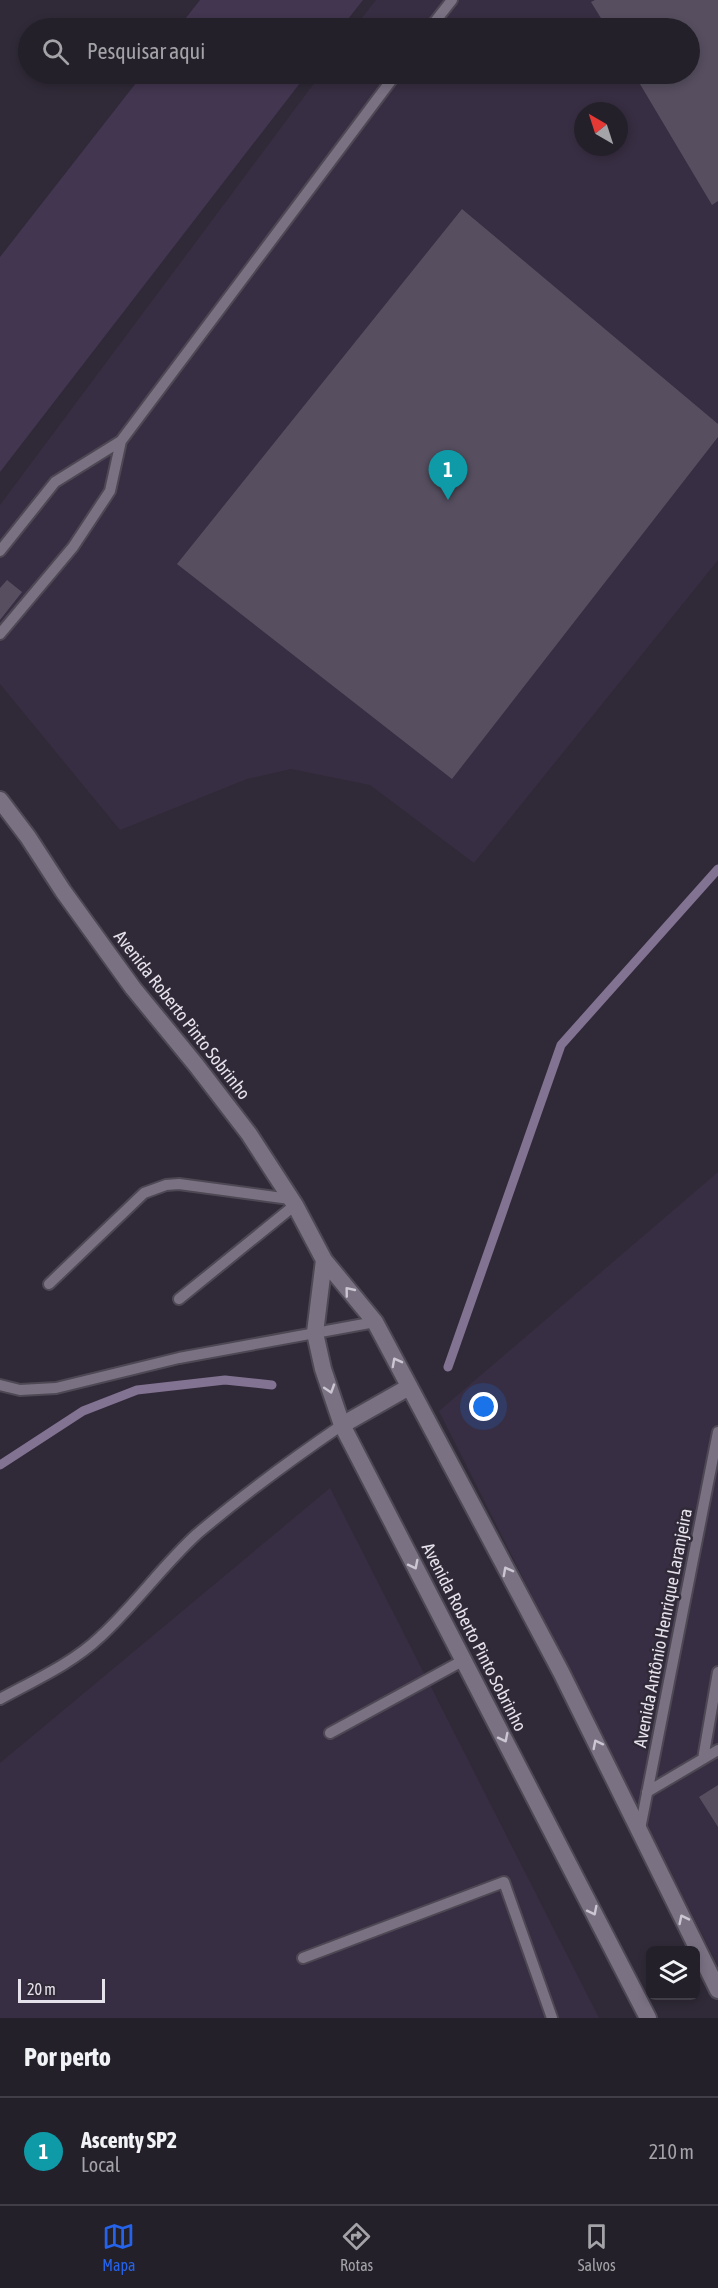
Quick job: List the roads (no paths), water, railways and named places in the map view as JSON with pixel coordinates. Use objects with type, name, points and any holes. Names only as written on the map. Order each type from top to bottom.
[{"type":"street","name":"Avenida Roberto Pinto Sobrinho","points":[[0,800],[133,988],[249,1134],[292,1202],[324,1260],[375,1322],[561,1672],[718,1990]]},
{"type":"street","name":"Avenida Roberto Pinto Sobrinho","points":[[324,1260],[315,1333],[323,1369],[342,1425],[648,2018]]},
{"type":"street","points":[[342,1425],[409,1387]]},
{"type":"lane","points":[[438,18],[452,0]]},
{"type":"lane","points":[[0,551],[55,482],[122,441],[389,84]]},
{"type":"lane","points":[[0,634],[73,547],[110,491],[122,441]]},
{"type":"lane","points":[[49,1284],[144,1193],[166,1185],[178,1184],[292,1202]]},
{"type":"lane","points":[[179,1299],[292,1202]]},
{"type":"lane","points":[[0,1385],[20,1390],[56,1388],[178,1358],[375,1322]]},
{"type":"lane","points":[[0,1699],[50,1672],[99,1638],[196,1535],[260,1484],[342,1425]]},
{"type":"lane","name":"Avenida Antônio Henrique Laranjeira","points":[[640,1829],[718,1432]]},
{"type":"lane","points":[[330,1733],[464,1660]]},
{"type":"lane","points":[[703,1759],[718,1672]]},
{"type":"lane","points":[[647,1792],[718,1750]]},
{"type":"lane","points":[[303,1958],[504,1882],[552,2018]]},
{"type":"waterway","points":[[448,1367],[561,1045],[718,869]]},
{"type":"waterway","points":[[0,1465],[83,1411],[137,1390],[225,1380],[272,1385]]},
{"type":"place","name":"Ascenty SP2","points":[[448,500]]}]
